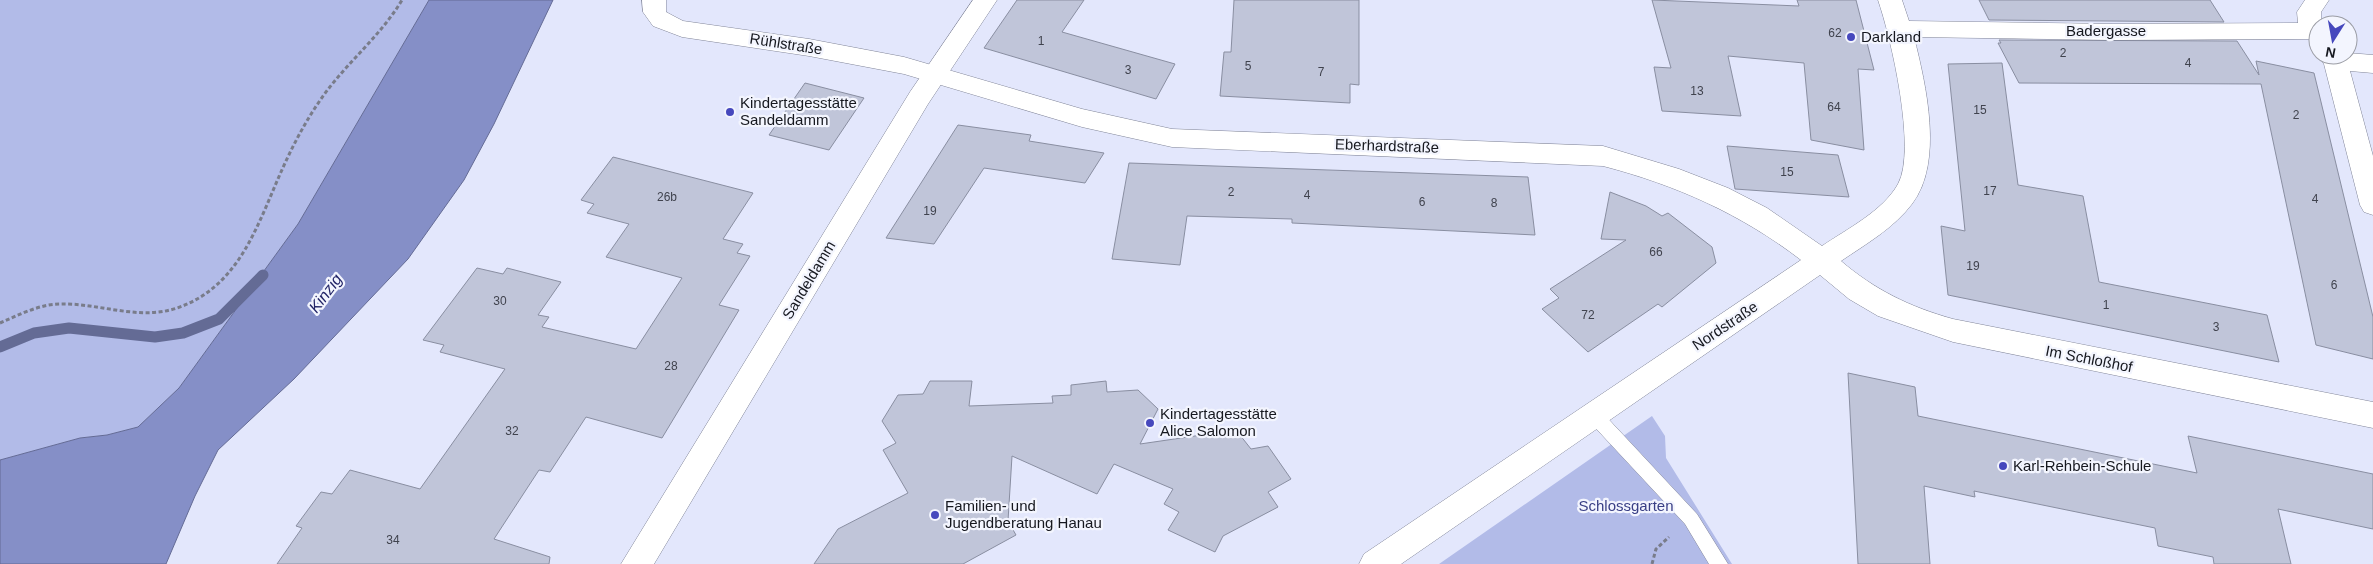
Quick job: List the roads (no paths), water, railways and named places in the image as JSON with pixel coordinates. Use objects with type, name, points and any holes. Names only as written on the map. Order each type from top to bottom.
[{"type":"street","name":"Rühlstraße","points":[[654,0],[652,9],[656,17],[666,24],[682,29],[800,46],[935,73]]},
{"type":"street","name":"Sandeldamm","points":[[637,564],[935,73],[985,0]]},
{"type":"street","name":"Nordstraße","points":[[1375,564],[1822,261],[1875,224],[1904,196],[1915,174],[1916,150],[1913,90],[1901,29],[1890,0]]},
{"type":"street","points":[[2310,15],[2309,12],[2317,0]]},
{"type":"street","name":"Badergasse","points":[[1901,29],[2308,36]]},
{"type":"street","points":[[2358,62],[2373,64]]},
{"type":"street","points":[[2334,65],[2373,205]]},
{"type":"street","name":"Eberhardstraße","points":[[935,73],[1131,132],[1172,138],[1603,156],[1650,168],[1736,203],[1822,261]]},
{"type":"street","name":"Im Schloßhof","points":[[1822,261],[1862,294],[1886,308],[1927,324],[1966,334],[2373,415]]},
{"type":"lane","points":[[1594,415],[1690,519],[1719,564]]},
{"type":"water","name":"Kinzig","points":[[429,0],[553,0],[494,124],[464,180],[408,259],[294,379],[218,450],[195,496],[166,564],[0,564],[0,460],[80,438],[107,435],[138,427],[179,388],[298,224]]},
{"type":"waterway","points":[[0,347],[34,333],[69,328],[155,337],[183,333],[219,319],[263,275]]},
{"type":"place","name":"Darkland","points":[[1851,37]]},
{"type":"place","name":"Kindertagesstätte Sandeldamm","points":[[730,112]]},
{"type":"place","name":"Kindertagesstätte Alice Salomon","points":[[1150,423]]},
{"type":"place","name":"Karl-Rehbein-Schule","points":[[2003,466]]},
{"type":"place","name":"Familien- und Jugendberatung Hanau","points":[[935,515]]},
{"type":"park label","name":"Schlossgarten","points":[[1626,506]]}]
